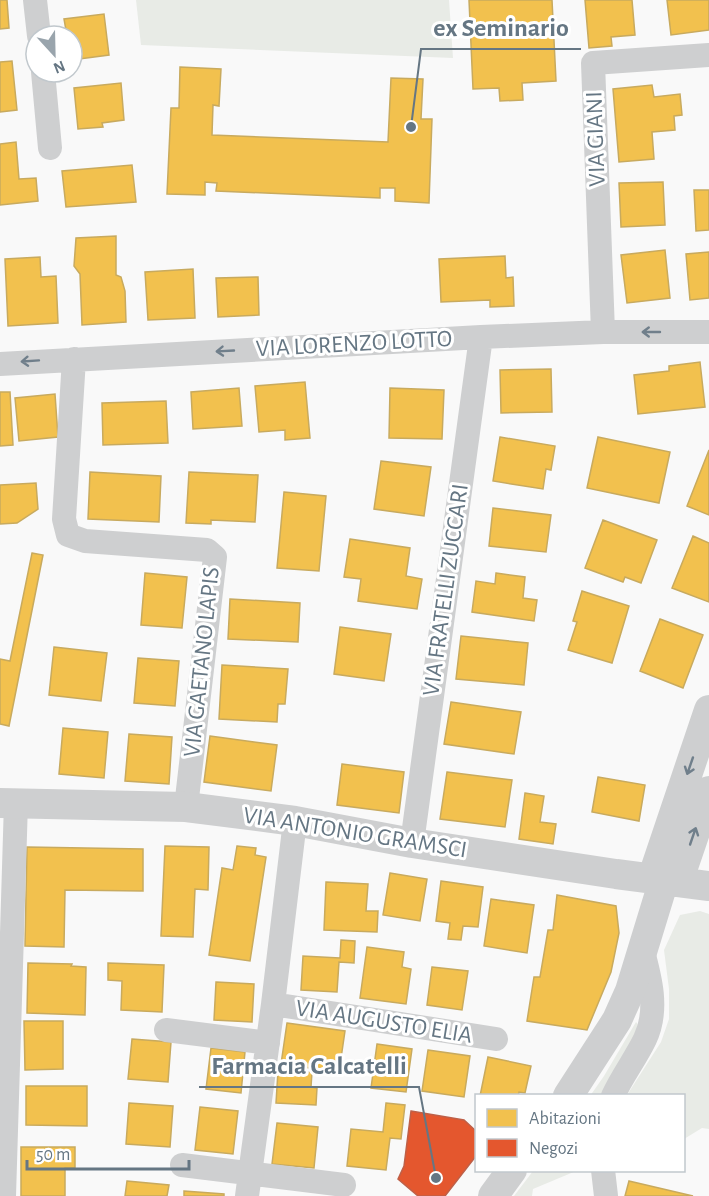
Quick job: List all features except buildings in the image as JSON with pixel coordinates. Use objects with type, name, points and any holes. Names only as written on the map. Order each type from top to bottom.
[{"type":"street","points":[[35,0],[38,24]]},
{"type":"street","name":"VIA GIANI","points":[[603,332],[593,63],[709,55]]},
{"type":"street","points":[[44,84],[50,148]]},
{"type":"street","name":"VIA LORENZO LOTTO","points":[[0,363],[481,337],[603,332],[709,332]]},
{"type":"street","name":"VIA FRATELLI ZUCCARI","points":[[412,843],[481,337]]},
{"type":"street","name":"VIA GAETANO LAPIS","points":[[74,358],[64,519],[68,535],[85,541],[207,550],[214,557],[186,807]]},
{"type":"street","points":[[569,1094],[617,1020],[630,991],[665,880],[709,711]]},
{"type":"street","points":[[665,880],[709,791]]},
{"type":"street","points":[[4,1196],[8,803]]},
{"type":"street","name":"VIA ANTONIO GRAMSCI","points":[[8,803],[186,807],[295,821],[412,843],[709,886]]},
{"type":"street","name":"VIA AUGUSTO ELIA","points":[[247,1196],[295,821]]},
{"type":"street","points":[[614,1094],[646,1037],[653,1012],[651,979],[642,948]]},
{"type":"street","name":"VIA AUGUSTO ELIA","points":[[273,1004],[496,1039]]},
{"type":"street","points":[[166,1030],[268,1043]]},
{"type":"street","points":[[182,1165],[344,1185]]},
{"type":"street","points":[[493,1196],[511,1172]]},
{"type":"street","points":[[603,1172],[606,1196]]},
{"type":"shaded area","points":[[136,0],[449,0],[453,58],[141,45]]},
{"type":"shaded area","points":[[700,911],[709,914],[709,1129],[702,1128],[685,1138],[685,1094],[628,1094],[661,1042],[669,1019],[669,989],[664,950],[680,915]]},
{"type":"shaded area","points":[[636,1022],[640,1027],[602,1094],[591,1094]]},
{"type":"shaded area","points":[[532,1172],[574,1172],[533,1189],[532,1196],[514,1196]]},
{"type":"place","name":"ex Seminario","points":[[411,127]]},
{"type":"place","name":"Farmacia Calcatelli","points":[[436,1178]]}]
